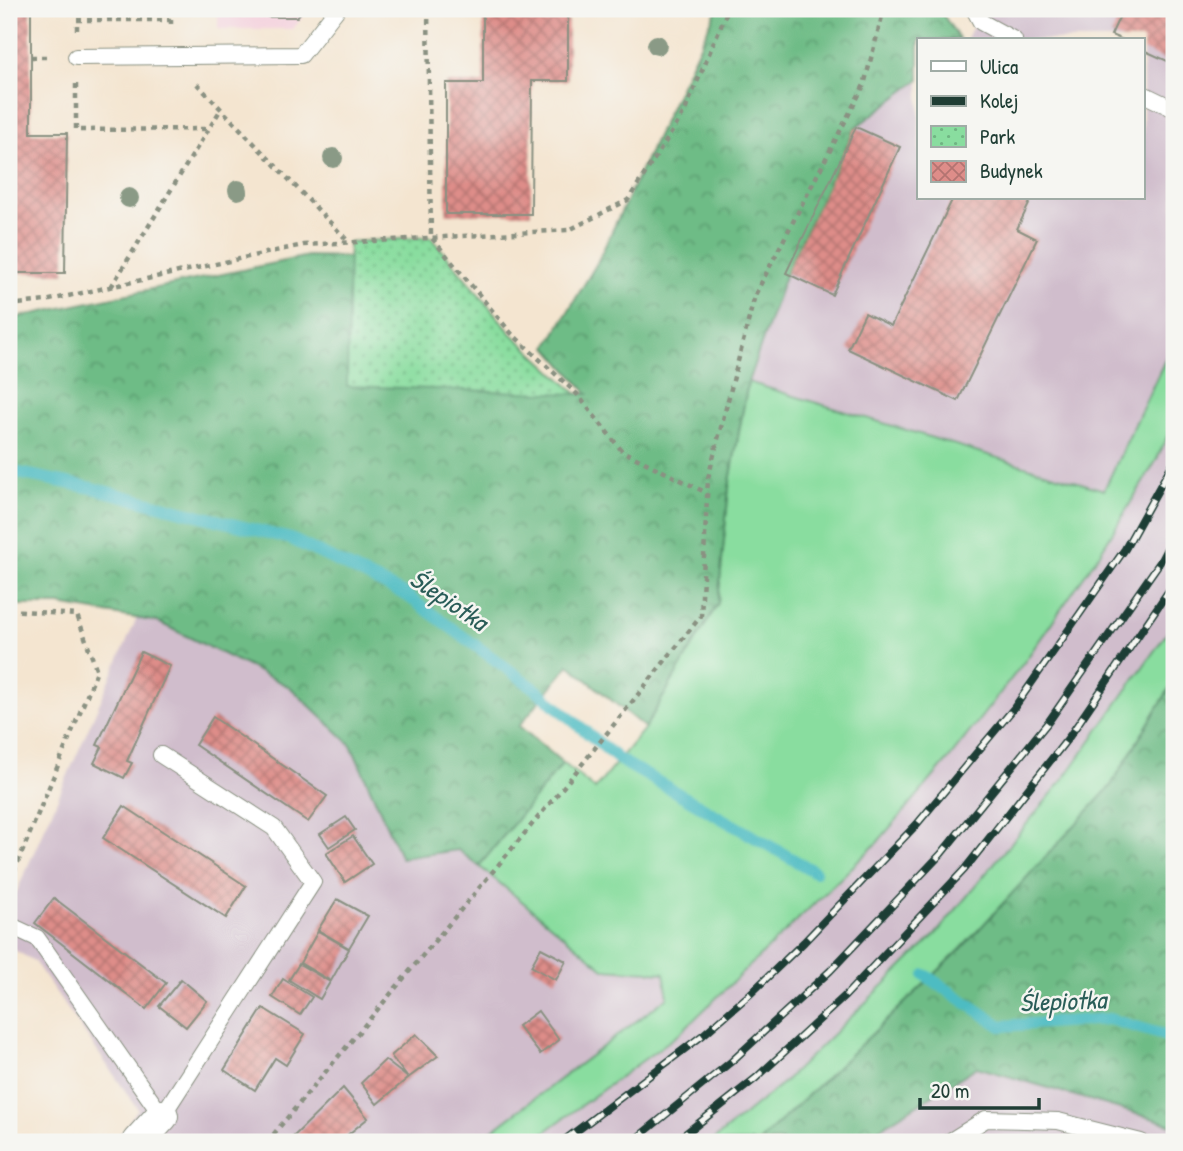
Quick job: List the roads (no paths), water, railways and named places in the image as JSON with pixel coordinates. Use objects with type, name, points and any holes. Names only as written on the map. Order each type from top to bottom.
[{"type":"street","points":[[138,1142],[162,1116]]},
{"type":"lane","points":[[76,57],[301,55],[337,9]]},
{"type":"lane","points":[[974,9],[981,22],[1010,38]]},
{"type":"lane","points":[[1144,94],[1170,107]]},
{"type":"lane","points":[[9,925],[37,938],[162,1116],[313,882],[274,828],[161,755]]},
{"type":"lane","points":[[949,1142],[986,1119],[1058,1121],[1140,1142]]},
{"type":"waterway","name":"Ślepiotka","points":[[9,471],[92,488],[291,539],[406,595],[538,691],[618,759],[815,872]]},
{"type":"waterway","name":"Ślepiotka","points":[[925,975],[1001,1026],[1109,1019],[1174,1038]]},
{"type":"railway","points":[[562,1142],[703,1035],[749,995],[917,824],[1014,708],[1125,549],[1174,461]]},
{"type":"railway","points":[[632,1142],[732,1061],[830,971],[941,854],[1049,721],[1160,562],[1174,535]]},
{"type":"railway","points":[[675,1142],[756,1078],[845,996],[964,870],[1069,737],[1174,583]]}]
